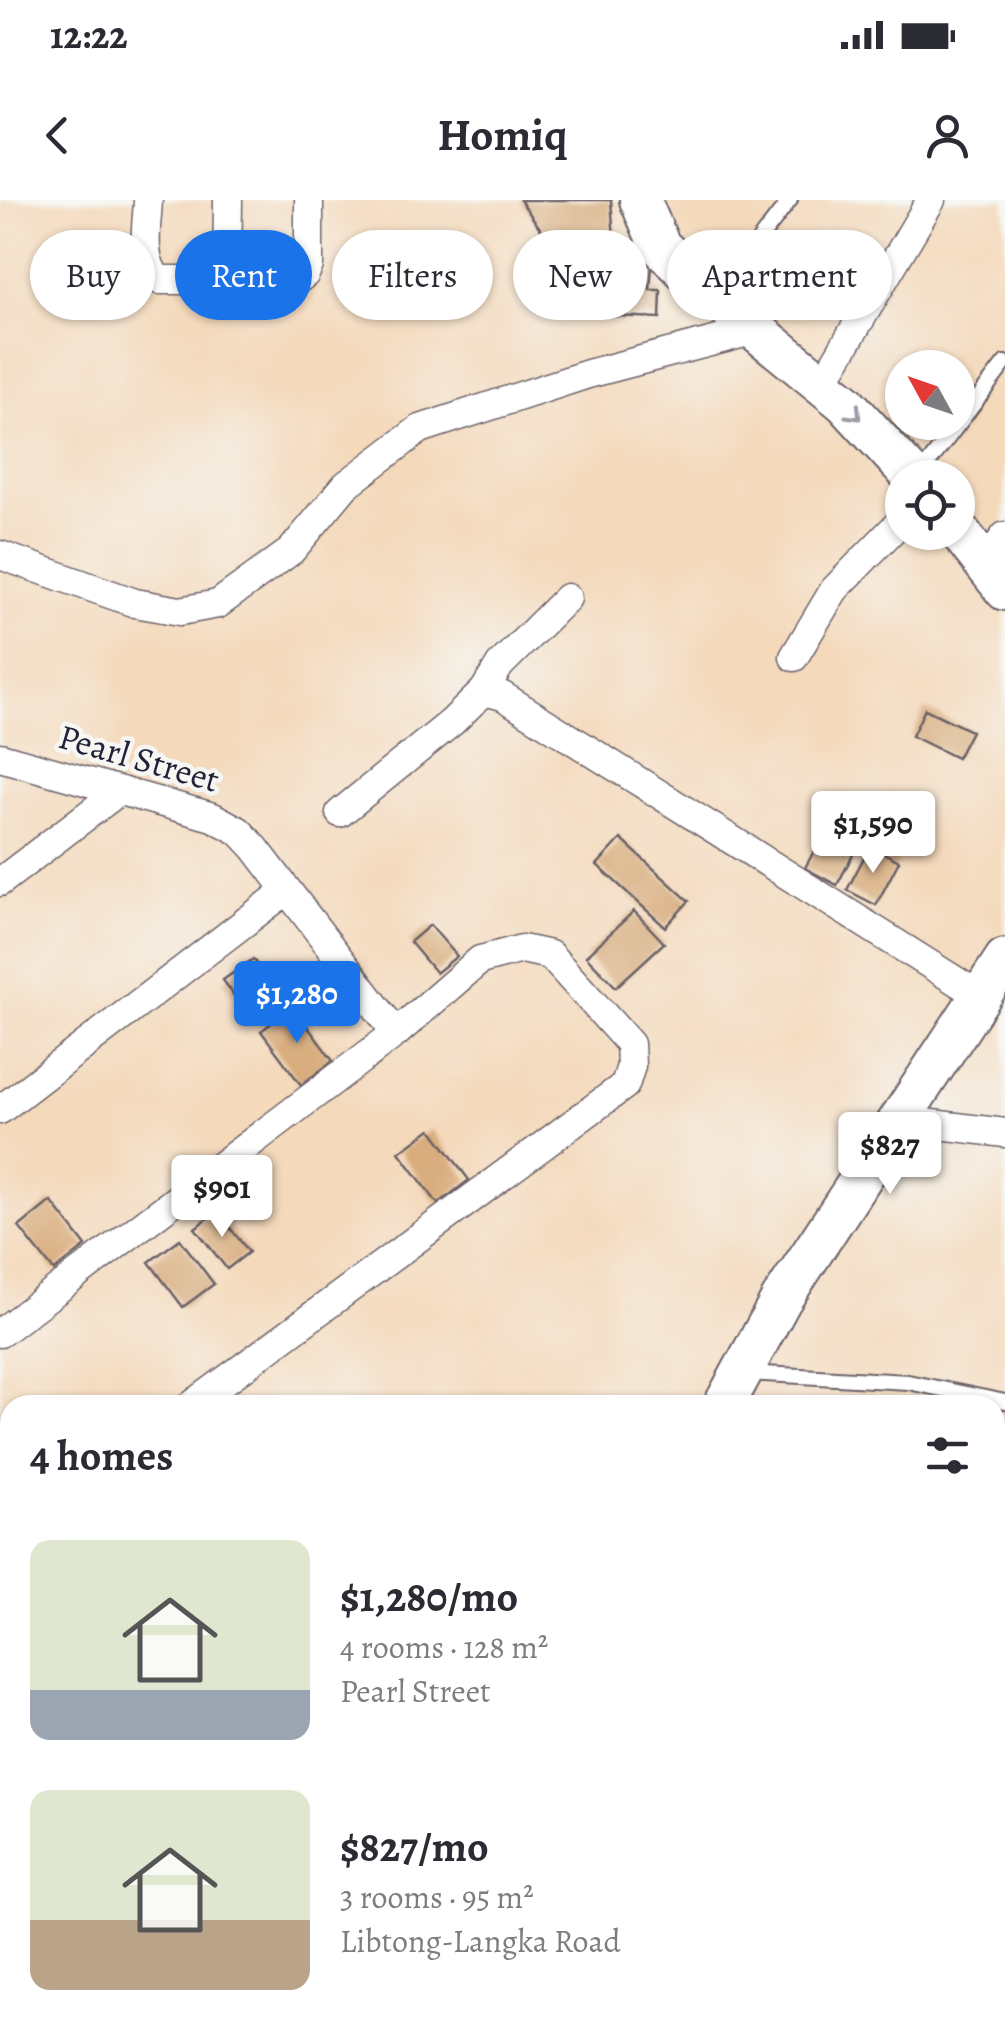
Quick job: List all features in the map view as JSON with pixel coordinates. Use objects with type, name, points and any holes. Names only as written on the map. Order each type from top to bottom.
[{"type":"main road","points":[[640,200],[660,246],[667,252]]},
{"type":"main road","points":[[744,320],[845,403],[899,460]]},
{"type":"main road","points":[[975,544],[998,563]]},
{"type":"main road","points":[[732,1389],[781,1300],[1005,959]]},
{"type":"street","points":[[148,200],[146,263],[159,280],[175,280]]},
{"type":"street","points":[[228,200],[228,230]]},
{"type":"street","points":[[309,200],[309,230]]},
{"type":"street","points":[[822,384],[932,200]]},
{"type":"street","points":[[0,555],[135,603],[180,611],[218,604],[291,551],[346,485],[420,429],[588,374],[756,330]]},
{"type":"street","points":[[794,657],[834,590],[885,538]]},
{"type":"street","points":[[340,813],[452,722],[484,691],[500,665],[567,598]]},
{"type":"street","points":[[484,691],[503,696],[980,996]]},
{"type":"street","name":"Pearl Street","points":[[0,757],[214,817],[239,831],[396,1033]]},
{"type":"street","points":[[0,882],[119,790]]},
{"type":"street","points":[[0,1110],[287,890]]},
{"type":"street","points":[[0,1333],[396,1033],[480,960],[522,948],[550,955],[630,1044],[631,1066],[625,1085],[209,1395]]},
{"type":"street","points":[[899,1120],[1005,1133]]},
{"type":"lane","points":[[767,230],[790,200]]},
{"type":"lane","points":[[930,460],[1005,363]]},
{"type":"lane","points":[[732,1389],[908,1382],[971,1395]]},
{"type":"building","points":[[520,200],[611,200],[613,230],[541,230]]},
{"type":"building","points":[[647,264],[652,264],[650,290],[661,290],[660,318],[647,317]]},
{"type":"building","points":[[925,709],[971,731],[957,758],[912,736]]},
{"type":"building","points":[[830,821],[862,837],[837,885],[805,868]]},
{"type":"building","points":[[621,839],[689,901],[665,927],[597,865]]},
{"type":"building","points":[[870,846],[899,861],[876,905],[847,890]]},
{"type":"building","points":[[634,911],[664,943],[616,987],[586,956]]},
{"type":"building","points":[[430,925],[457,956],[436,973],[410,942]]},
{"type":"building","points":[[253,959],[283,1001],[253,1022],[223,980]]},
{"type":"building","points":[[293,1007],[333,1061],[301,1085],[261,1031]]},
{"type":"building","points":[[431,1129],[469,1180],[438,1204],[399,1152]]},
{"type":"building","points":[[51,1201],[86,1246],[54,1271],[19,1227]]},
{"type":"building","points":[[217,1211],[249,1252],[227,1269],[195,1228]]},
{"type":"building","points":[[180,1239],[214,1284],[183,1307],[149,1262]]}]
